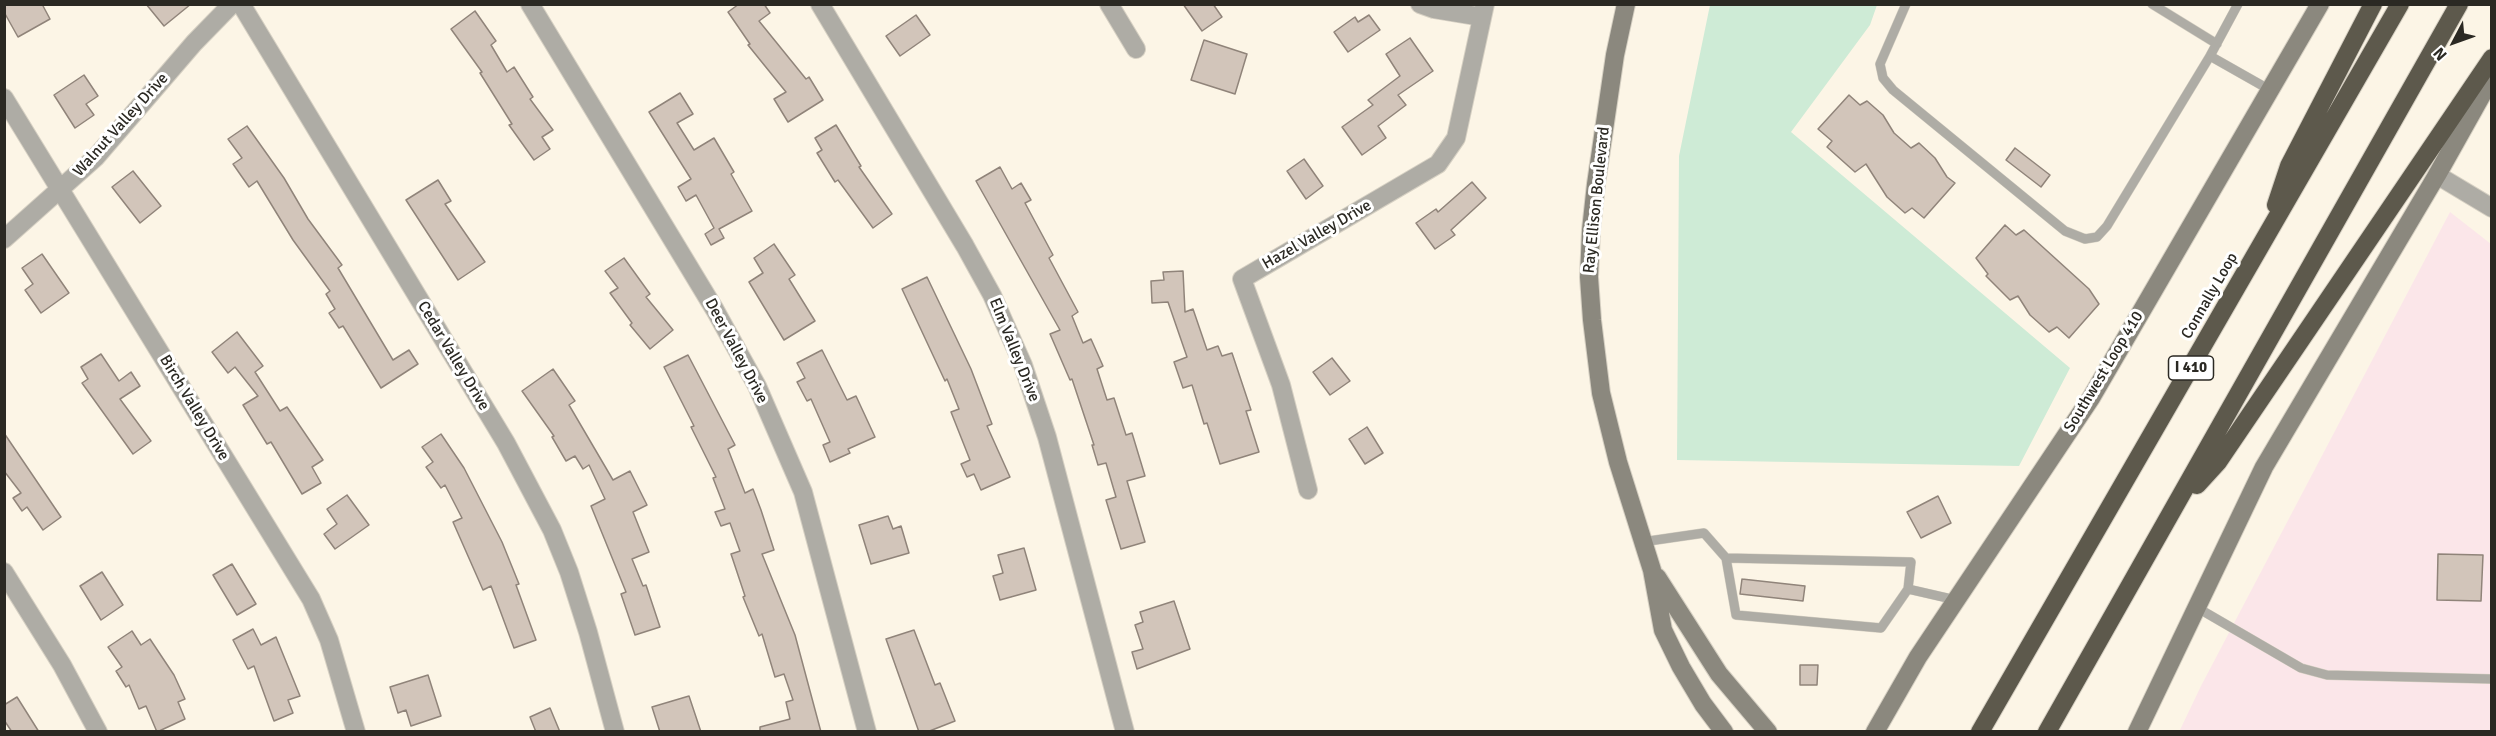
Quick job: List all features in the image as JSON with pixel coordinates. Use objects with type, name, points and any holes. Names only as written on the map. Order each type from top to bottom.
[{"type":"highway","points":[[2265,240],[2289,166],[2373,4]]},
{"type":"highway","name":"Connally Loop","points":[[1980,732],[2400,4]]},
{"type":"highway","points":[[2048,732],[2459,4]]},
{"type":"highway","points":[[2177,506],[2218,462],[2492,58]]},
{"type":"main road","name":"Ray Ellison Boulevard","points":[[1626,4],[1596,184],[1589,277],[1601,393],[1618,462],[1652,570],[1663,630],[1702,704],[1724,732]]},
{"type":"main road","name":"Southwest Loop 410","points":[[1875,732],[1918,657],[2091,398],[2320,4]]},
{"type":"main road","points":[[2137,732],[2264,467],[2437,175],[2492,77]]},
{"type":"main road","name":"Ray Ellison Boulevard","points":[[1652,570],[1719,674],[1763,726],[1778,732]]},
{"type":"main road","points":[[1859,732],[1888,710]]},
{"type":"street","name":"Walnut Valley Drive","points":[[4,239],[96,157],[194,43],[232,4]]},
{"type":"street","name":"Cedar Valley Drive","points":[[241,4],[506,443],[552,530],[569,572],[588,632],[615,732]]},
{"type":"street","name":"Deer Valley Drive","points":[[530,4],[715,310],[757,386],[803,492],[867,732]]},
{"type":"street","name":"Elm Valley Drive","points":[[820,4],[992,294],[1023,365],[1047,437],[1125,732]]},
{"type":"street","points":[[1109,4],[1136,49]]},
{"type":"street","points":[[1420,4],[1434,9],[1484,11]]},
{"type":"street","name":"Hazel Valley Drive","points":[[1308,490],[1281,385],[1242,279],[1438,164],[1456,138],[1484,11]]},
{"type":"street","name":"Birch Valley Drive","points":[[4,98],[311,599],[330,640],[356,732]]},
{"type":"street","points":[[2437,175],[2492,208]]},
{"type":"street","points":[[4,572],[62,665],[98,732]]},
{"type":"lane","points":[[1906,4],[1880,64],[1883,78],[1893,90],[2065,231],[2085,239],[2097,237],[2107,226],[2210,56],[2238,4]]},
{"type":"lane","points":[[2152,4],[2217,44]]},
{"type":"lane","points":[[2210,56],[2270,90]]},
{"type":"lane","points":[[1642,542],[1704,533],[1726,558],[1736,615],[1881,628],[1908,589],[1911,562],[1726,558]]},
{"type":"lane","points":[[1908,589],[1956,600]]},
{"type":"lane","points":[[2196,608],[2301,668],[2327,675],[2492,679]]},
{"type":"shaded area","points":[[2450,212],[2491,244],[2491,731],[2179,732],[2201,686]]},
{"type":"green space","points":[[1710,5],[1877,5],[1870,25],[1791,132],[2070,368],[2019,466],[1677,460],[1679,156]]},
{"type":"building","points":[[4,4],[42,4],[50,19],[18,37],[4,12]]},
{"type":"building","points":[[146,4],[191,4],[164,26]]},
{"type":"building","points":[[739,4],[764,4],[770,13],[759,21],[806,79],[809,77],[823,100],[788,122],[774,99],[786,92],[748,45],[750,44],[728,12]]},
{"type":"building","points":[[1183,4],[1213,4],[1222,17],[1202,31]]},
{"type":"building","points":[[475,11],[496,41],[491,45],[507,72],[514,67],[533,97],[530,99],[553,130],[542,137],[550,149],[534,160],[509,125],[512,124],[480,73],[482,72],[451,29]]},
{"type":"building","points":[[916,15],[930,35],[900,56],[886,36]]},
{"type":"building","points":[[1369,15],[1380,30],[1348,52],[1334,32],[1355,17],[1358,22]]},
{"type":"building","points":[[1410,38],[1433,71],[1398,95],[1406,105],[1378,126],[1386,138],[1362,155],[1342,127],[1373,105],[1368,100],[1400,76],[1386,54]]},
{"type":"building","points":[[1204,40],[1247,54],[1235,94],[1191,80]]},
{"type":"building","points":[[84,75],[98,96],[86,104],[94,115],[75,128],[54,95]]},
{"type":"building","points":[[680,93],[693,114],[677,123],[694,150],[714,138],[734,172],[731,174],[752,211],[719,229],[724,238],[711,245],[705,234],[714,228],[696,195],[686,201],[678,187],[691,179],[649,112]]},
{"type":"building","points":[[1849,95],[1860,105],[1867,101],[1883,115],[1894,133],[1911,148],[1919,143],[1935,158],[1947,177],[1955,183],[1924,218],[1912,208],[1905,213],[1887,197],[1866,164],[1855,172],[1827,147],[1832,141],[1818,129]]},
{"type":"building","points":[[836,125],[861,166],[859,167],[892,214],[873,228],[838,180],[835,182],[817,153],[822,150],[815,138]]},
{"type":"building","points":[[247,126],[284,178],[308,219],[342,265],[338,268],[393,360],[409,350],[418,364],[381,388],[343,326],[339,328],[329,313],[335,309],[326,294],[330,291],[293,240],[257,181],[249,187],[233,164],[242,158],[228,139]]},
{"type":"building","points":[[2015,148],[2050,175],[2041,187],[2006,160]]},
{"type":"building","points":[[1304,159],[1323,186],[1306,199],[1287,171]]},
{"type":"building","points":[[1000,167],[1012,189],[1021,183],[1031,200],[1025,203],[1053,255],[1049,258],[1078,312],[1072,316],[1083,343],[1091,339],[1103,366],[1097,369],[1107,400],[1114,398],[1126,435],[1132,433],[1145,476],[1127,481],[1145,542],[1121,549],[1106,500],[1116,497],[1106,463],[1098,465],[1092,445],[1094,445],[1072,379],[1070,380],[1050,334],[1060,330],[976,181]]},
{"type":"building","points":[[133,171],[161,206],[140,223],[112,187]]},
{"type":"building","points":[[438,180],[451,201],[445,204],[485,262],[458,280],[406,200]]},
{"type":"building","points":[[1472,182],[1486,198],[1451,230],[1455,235],[1435,249],[1416,223],[1436,209],[1438,212]]},
{"type":"building","points":[[2005,225],[2016,235],[2024,230],[2089,289],[2099,304],[2069,338],[2057,327],[2049,332],[2030,315],[2018,296],[2010,300],[1986,276],[1988,274],[1976,258]]},
{"type":"building","points":[[774,244],[795,275],[789,279],[815,321],[784,340],[749,282],[763,273],[754,258]]},
{"type":"building","points":[[42,254],[69,293],[41,313],[25,290],[33,284],[22,268]]},
{"type":"building","points":[[624,258],[650,294],[646,297],[673,330],[650,349],[630,325],[632,323],[610,293],[618,288],[605,271]]},
{"type":"building","points":[[1183,271],[1185,312],[1193,309],[1207,350],[1218,346],[1222,356],[1232,353],[1251,410],[1246,411],[1259,452],[1220,464],[1192,385],[1183,388],[1174,362],[1187,357],[1168,302],[1152,303],[1151,281],[1164,280],[1163,272]]},
{"type":"building","points":[[927,277],[971,369],[992,424],[987,426],[1010,477],[981,490],[974,474],[967,477],[961,464],[970,460],[951,412],[959,409],[947,379],[945,381],[902,289]]},
{"type":"building","points":[[237,332],[263,366],[255,372],[280,411],[287,407],[323,460],[312,467],[321,483],[302,494],[271,442],[267,444],[243,405],[258,396],[235,367],[228,373],[212,352]]},
{"type":"building","points":[[822,350],[847,400],[856,396],[875,437],[848,449],[850,453],[830,462],[823,445],[830,442],[811,399],[807,401],[797,382],[805,378],[797,363]]},
{"type":"building","points":[[101,354],[119,381],[131,372],[140,386],[120,399],[151,441],[133,454],[82,383],[88,379],[81,367]]},
{"type":"building","points":[[688,355],[735,445],[728,449],[745,493],[753,489],[761,510],[774,550],[762,554],[795,635],[821,732],[760,732],[760,727],[790,719],[786,702],[793,700],[784,674],[775,677],[762,634],[759,636],[743,597],[745,596],[731,554],[740,551],[730,523],[721,526],[715,512],[725,509],[713,478],[716,477],[691,427],[694,426],[664,367]]},
{"type":"building","points":[[1332,358],[1350,381],[1330,395],[1313,372]]},
{"type":"building","points":[[553,369],[575,401],[569,405],[613,480],[630,471],[647,505],[633,512],[649,552],[632,559],[643,586],[646,585],[660,627],[635,635],[621,594],[626,592],[591,506],[605,499],[589,465],[583,469],[575,456],[566,461],[552,437],[554,436],[522,391]]},
{"type":"building","points":[[1367,427],[1383,453],[1365,464],[1349,439]]},
{"type":"building","points":[[4,433],[61,517],[43,530],[27,507],[22,511],[13,498],[21,493],[4,471]]},
{"type":"building","points":[[441,434],[464,468],[502,542],[519,584],[516,585],[536,640],[514,648],[491,586],[483,590],[453,522],[462,518],[445,485],[441,488],[426,467],[433,462],[422,447]]},
{"type":"building","points":[[347,495],[369,525],[335,549],[324,534],[337,524],[327,509]]},
{"type":"building","points":[[1938,496],[1951,523],[1921,538],[1907,512]]},
{"type":"building","points":[[888,516],[893,529],[901,526],[909,553],[871,564],[859,525]]},
{"type":"building","points":[[1024,548],[1036,590],[1000,600],[993,576],[1003,573],[998,555]]},
{"type":"building","points":[[2438,554],[2483,555],[2481,601],[2437,600]]},
{"type":"building","points":[[232,564],[256,604],[237,615],[213,575]]},
{"type":"building","points":[[102,572],[123,605],[101,620],[80,586]]},
{"type":"building","points":[[1742,579],[1805,586],[1803,601],[1740,594]]},
{"type":"building","points":[[1174,601],[1190,649],[1137,669],[1132,652],[1143,649],[1135,625],[1143,622],[1140,612]]},
{"type":"building","points":[[253,629],[261,645],[276,637],[300,696],[288,700],[293,713],[274,721],[254,666],[248,669],[233,640]]},
{"type":"building","points":[[914,630],[935,685],[940,683],[955,721],[927,732],[919,732],[886,639]]},
{"type":"building","points":[[132,631],[141,645],[150,639],[174,675],[185,699],[178,702],[185,719],[157,732],[146,706],[139,709],[129,685],[126,687],[116,671],[122,667],[108,647]]},
{"type":"building","points":[[1800,665],[1818,665],[1817,685],[1800,685]]},
{"type":"building","points":[[428,675],[441,716],[411,726],[406,710],[398,713],[390,687]]},
{"type":"building","points":[[689,696],[701,732],[660,732],[652,707]]},
{"type":"building","points":[[17,697],[39,732],[12,732],[4,720],[4,705]]},
{"type":"building","points":[[550,708],[560,732],[536,732],[530,717]]}]
